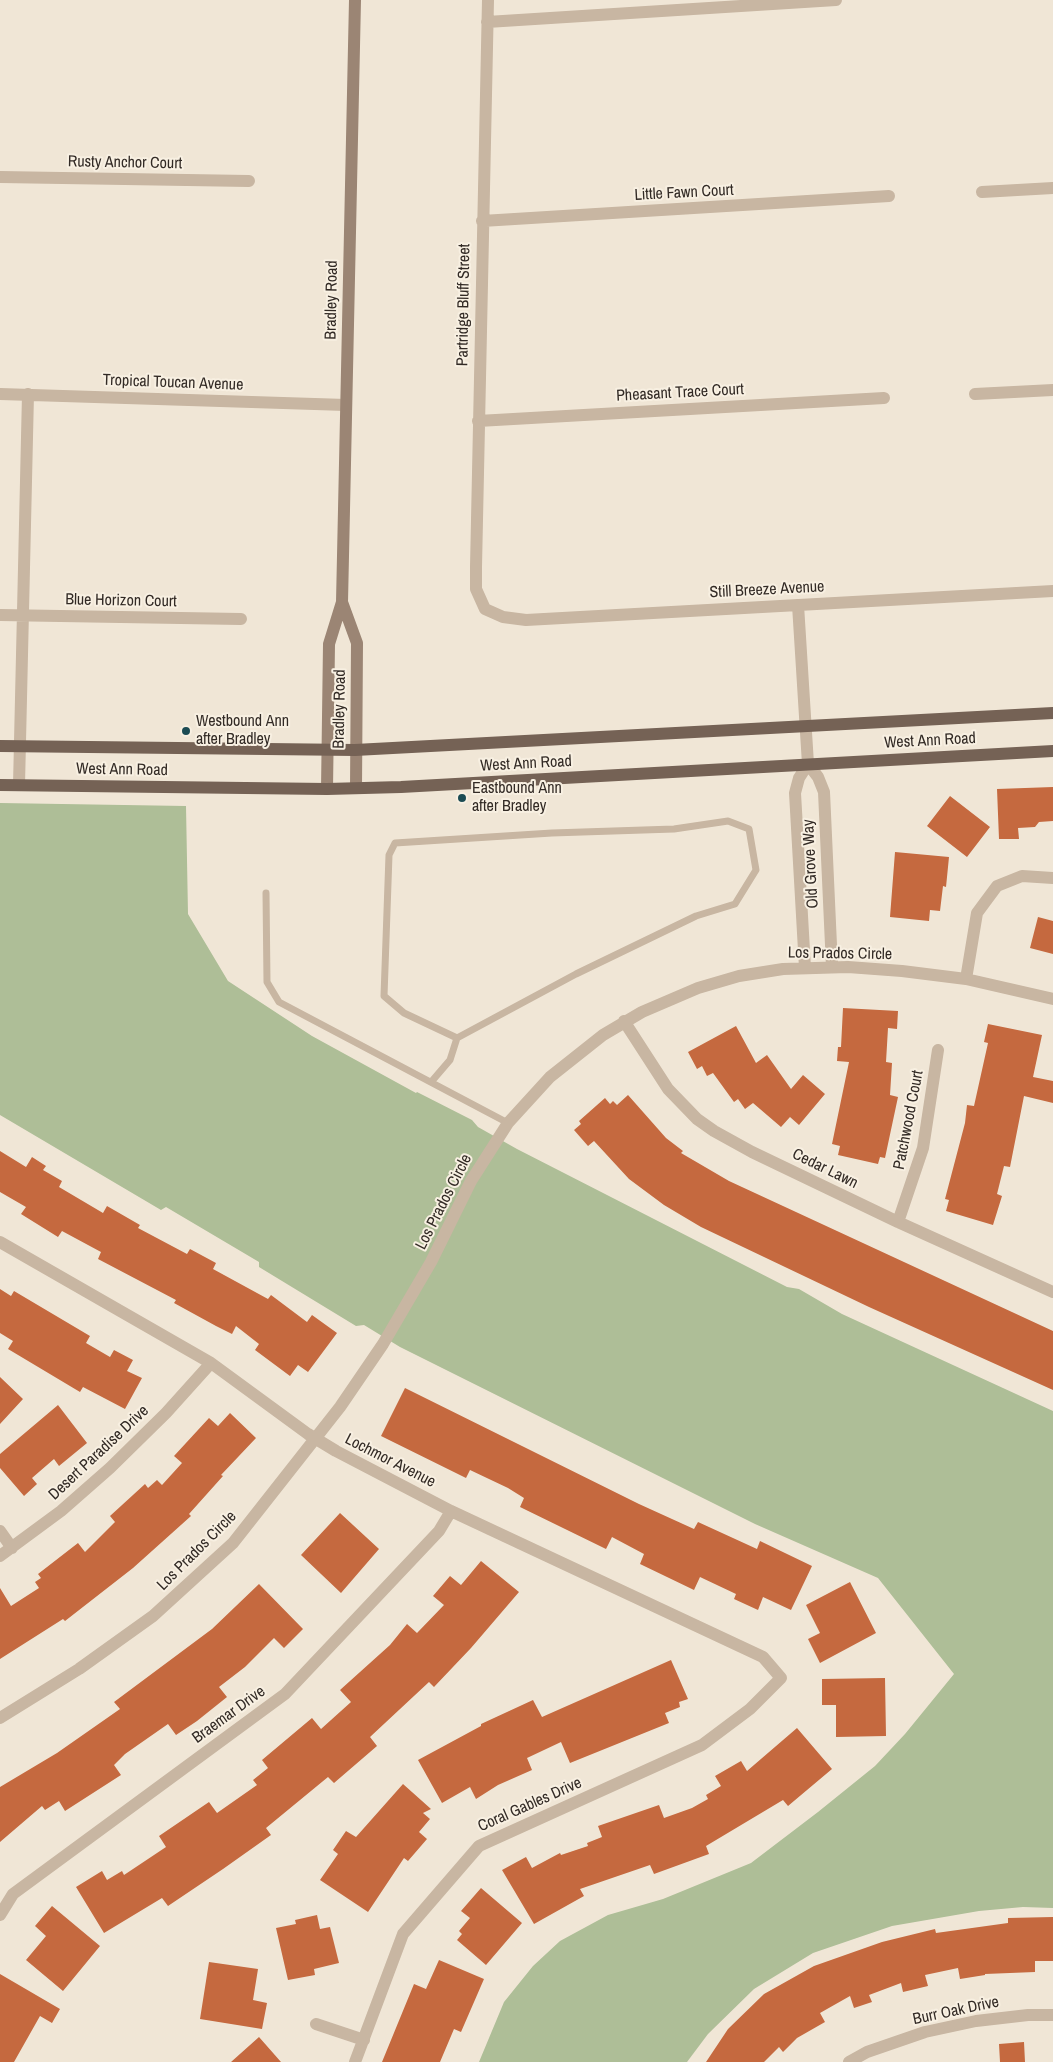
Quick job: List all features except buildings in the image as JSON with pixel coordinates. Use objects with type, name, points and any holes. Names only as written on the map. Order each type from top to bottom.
[{"type":"main road","name":"West Ann Road","points":[[0,746],[356,750],[1053,713]]},
{"type":"main road","name":"West Ann Road","points":[[0,784],[356,788],[1053,751]]},
{"type":"street","name":"Bradley Road","points":[[327,788],[329,644],[342,602],[355,0]]},
{"type":"street","name":"Partridge Bluff Street","points":[[484,610],[476,589],[488,0]]},
{"type":"street","points":[[488,22],[836,0]]},
{"type":"street","name":"Rusty Anchor Court","points":[[0,177],[249,182]]},
{"type":"street","points":[[982,192],[1053,188]]},
{"type":"street","name":"Little Fawn Court","points":[[482,221],[888,196]]},
{"type":"street","points":[[976,394],[1053,390]]},
{"type":"street","name":"Tropical Toucan Avenue","points":[[0,394],[346,405]]},
{"type":"street","points":[[19,785],[28,394]]},
{"type":"street","name":"Pheasant Trace Court","points":[[478,421],[884,398]]},
{"type":"street","name":"Still Breeze Avenue","points":[[484,610],[503,617],[526,620],[1053,591]]},
{"type":"street","name":"Bradley Road","points":[[342,602],[357,643],[356,788]]},
{"type":"street","name":"Old Grove Way","points":[[798,605],[808,764],[818,777],[824,792],[832,967]]},
{"type":"street","name":"Blue Horizon Court","points":[[0,615],[242,619]]},
{"type":"street","name":"Old Grove Way","points":[[805,968],[795,794],[799,778],[808,764]]},
{"type":"street","points":[[966,979],[977,913],[997,886],[1022,876],[1053,878]]},
{"type":"street","name":"Los Prados Circle","points":[[0,1718],[79,1669],[153,1616],[233,1543],[315,1439],[366,1370],[402,1314],[440,1245],[471,1181],[508,1123],[535,1092],[584,1048],[624,1021],[679,995],[719,982],[761,972],[832,967],[883,970],[966,979],[1053,998]]},
{"type":"street","name":"Cedar Lawn","points":[[624,1021],[668,1088],[697,1118],[734,1142],[898,1222],[1053,1292]]},
{"type":"street","name":"Patchwood Court","points":[[898,1222],[923,1148],[938,1050]]},
{"type":"street","name":"Lochmor Avenue","points":[[0,1242],[210,1363],[315,1439],[451,1511],[763,1657],[781,1678]]},
{"type":"street","name":"Desert Paradise Drive","points":[[0,1556],[61,1511],[110,1468],[166,1413],[210,1363]]},
{"type":"street","name":"Braemar Drive","points":[[0,1915],[13,1894],[286,1694],[439,1531],[451,1511]]},
{"type":"street","points":[[0,1531],[12,1548]]},
{"type":"street","name":"Coral Gables Drive","points":[[355,2062],[403,1934],[479,1846],[702,1745],[750,1709],[781,1678]]},
{"type":"street","name":"Burr Oak Drive","points":[[848,2062],[867,2052],[925,2032],[976,2020],[1053,2015]]},
{"type":"street","points":[[316,2024],[364,2040]]},
{"type":"lane","points":[[432,1082],[450,1060],[457,1038],[584,970],[696,916],[735,904],[756,870],[749,830],[728,821],[674,829],[552,833],[396,843],[389,855],[384,996],[404,1013],[457,1038]]},
{"type":"lane","points":[[266,893],[267,982],[274,996],[286,1006],[508,1123]]},
{"type":"green space","points":[[0,803],[186,806],[188,914],[228,981],[312,1036],[416,1093],[472,1120],[478,1127],[517,1149],[787,1287],[799,1289],[842,1314],[1053,1411],[1053,1908],[1023,1907],[979,1911],[892,1926],[813,1953],[754,1989],[708,2034],[687,2062],[479,2062],[504,2002],[533,1966],[560,1941],[608,1915],[663,1899],[751,1863],[875,1766],[905,1734],[954,1674],[878,1578],[755,1524],[400,1347],[364,1325],[356,1326],[259,1267],[259,1262],[166,1207],[161,1210],[0,1115]]},
{"type":"place","name":"Westbound Ann after Bradley","points":[[186,731]]},
{"type":"place","name":"Eastbound Ann after Bradley","points":[[462,798]]}]
